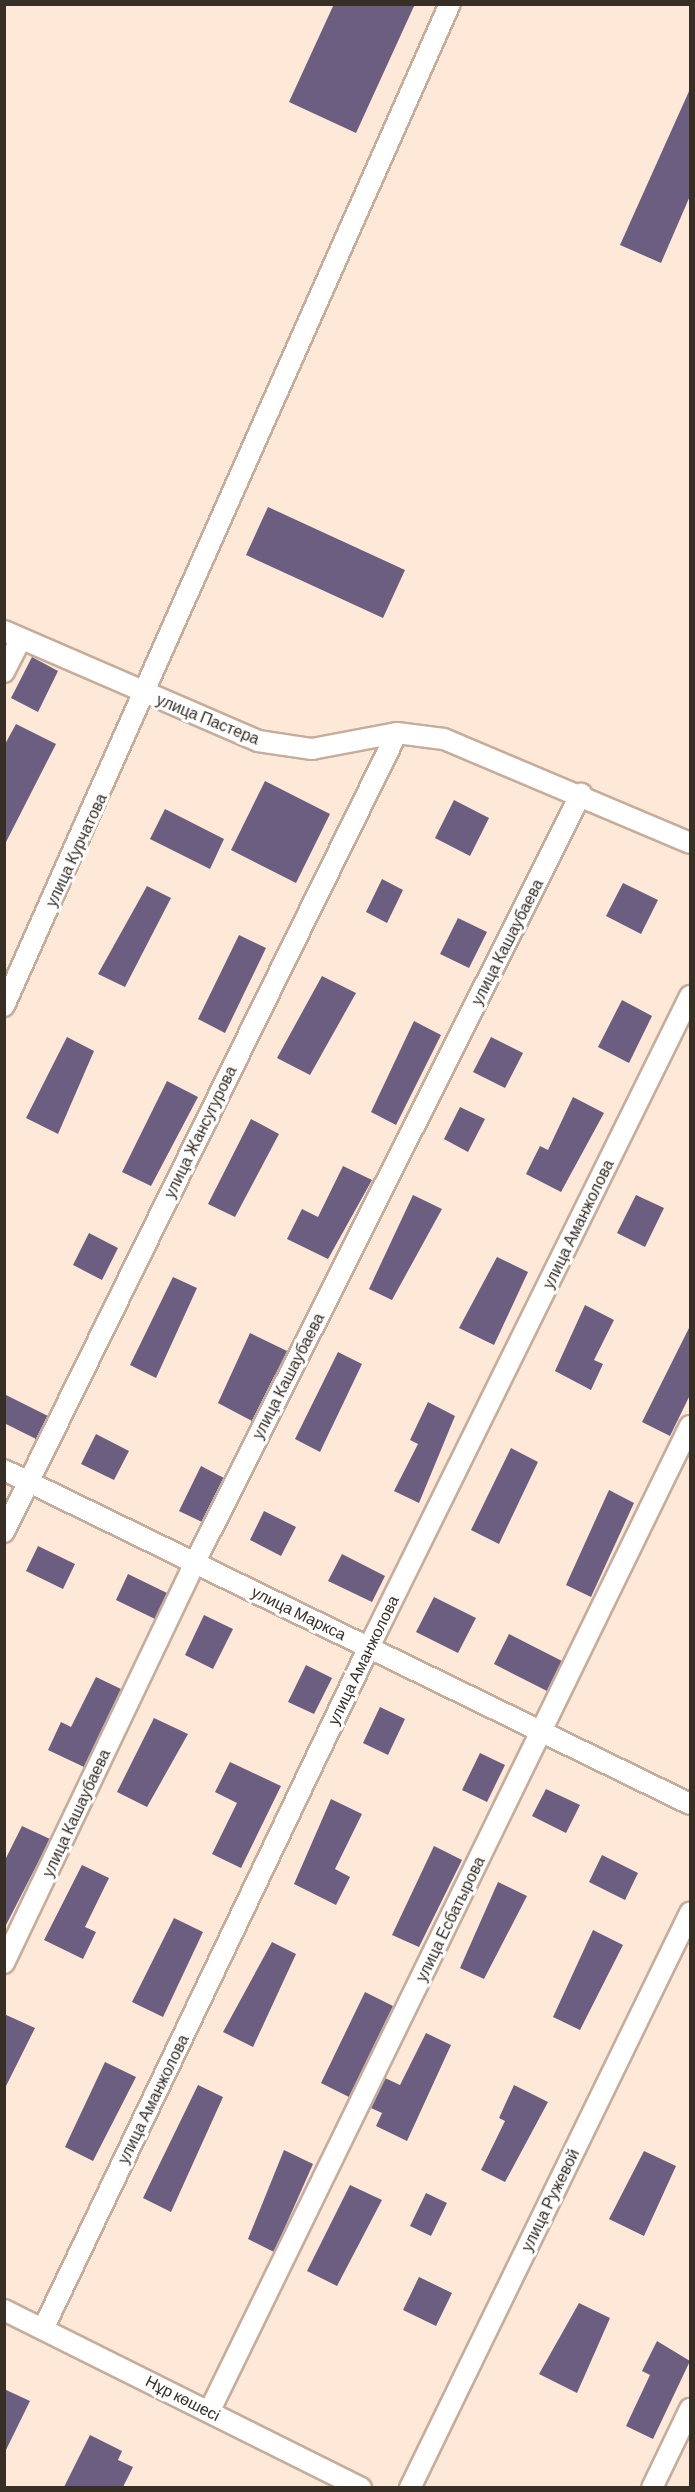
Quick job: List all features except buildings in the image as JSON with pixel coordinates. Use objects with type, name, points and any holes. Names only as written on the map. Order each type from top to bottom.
[{"type":"street","name":"улица Курчатова","points":[[4,1006],[147,694],[450,4]]},
{"type":"street","name":"улица Пастера","points":[[13,635],[258,741],[312,748],[397,733],[444,739],[581,794],[690,843]]},
{"type":"street","points":[[4,672],[13,635]]},
{"type":"street","name":"улица Жансугурова","points":[[4,1532],[397,733]]},
{"type":"street","name":"улица Кашаубаева","points":[[4,1963],[195,1562],[581,794]]},
{"type":"street","name":"улица Аманжолова","points":[[43,2329],[369,1647],[690,996]]},
{"type":"street","name":"улица Есбатырова","points":[[209,2412],[690,1426]]},
{"type":"street","name":"улица Маркса","points":[[4,1470],[543,1729],[690,1804]]},
{"type":"street","name":"улица Ружевой","points":[[410,2487],[690,1913]]},
{"type":"street","name":"Нұр көшесі","points":[[4,2310],[361,2487]]},
{"type":"street","points":[[652,2487],[690,2409]]}]
